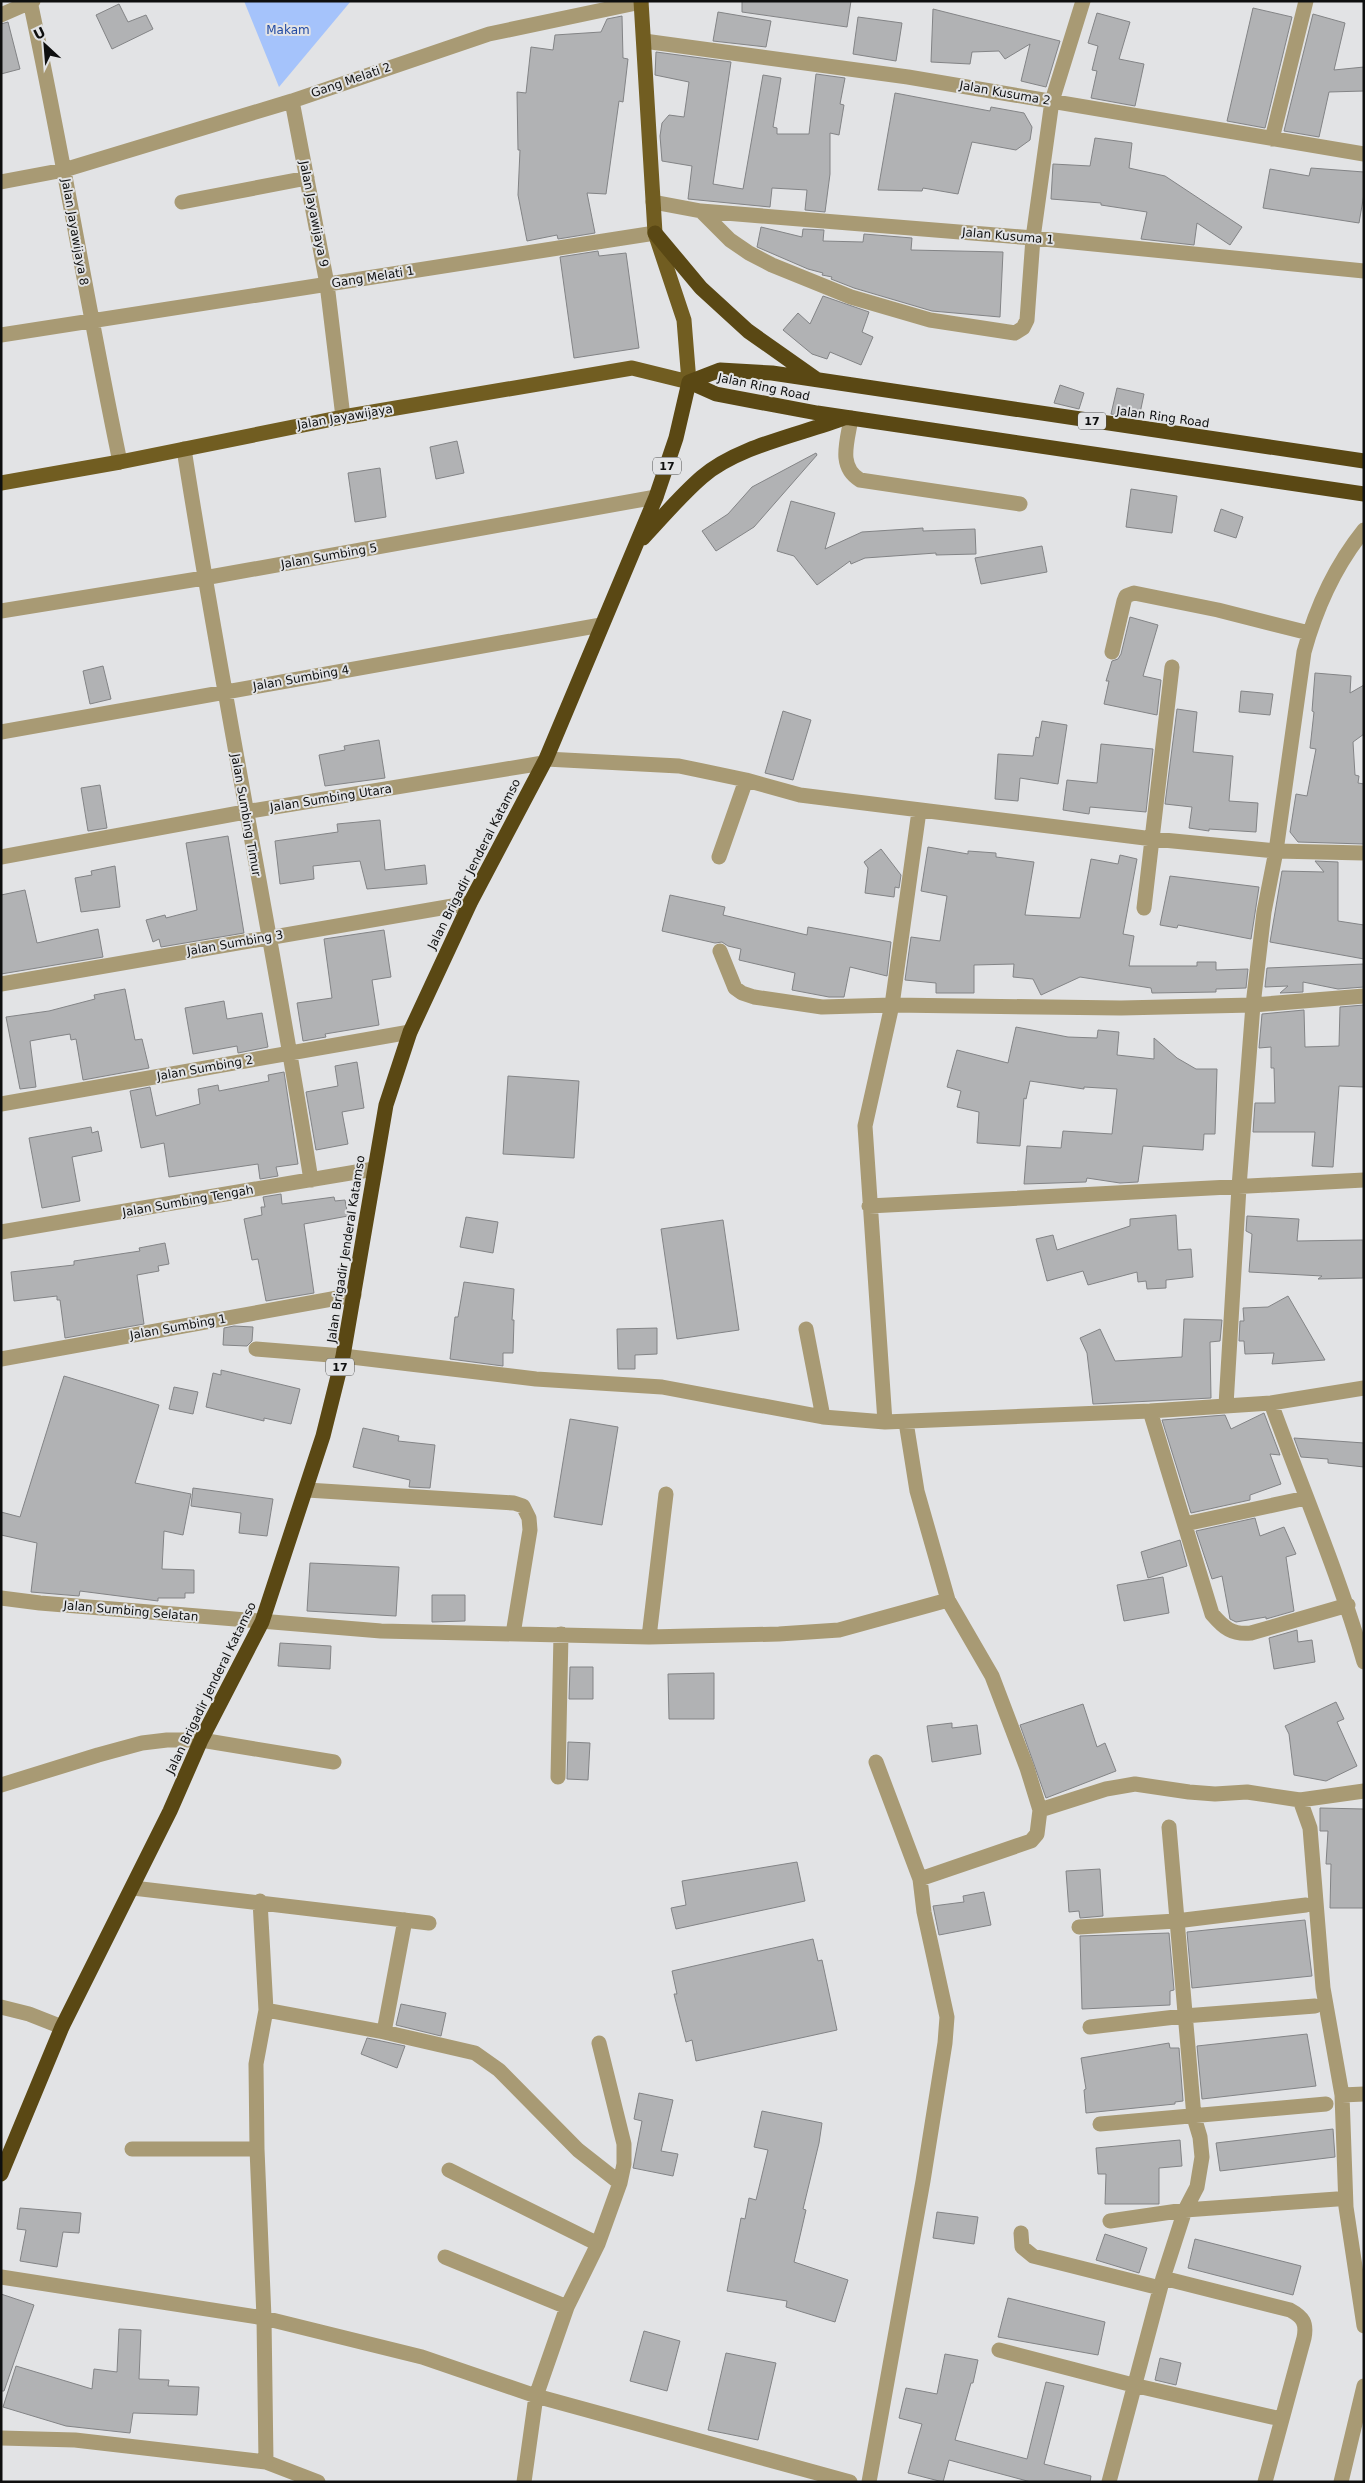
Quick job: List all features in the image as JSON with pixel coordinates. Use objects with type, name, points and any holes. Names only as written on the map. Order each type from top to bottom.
[{"type":"highway","points":[[655,233],[701,288],[748,331],[820,381]]},
{"type":"highway","name":"Jalan Ring Road","points":[[689,382],[720,370],[772,373],[1364,461]]},
{"type":"highway","name":"Jalan Ring Road","points":[[689,382],[716,394],[848,418],[1364,494]]},
{"type":"highway","name":"Jalan Brigadir Jenderal Katamso","points":[[1,2174],[62,2026],[133,1888],[201,1740],[262,1622],[307,1490],[343,1356],[386,1105],[410,1032],[470,903],[544,761],[636,547],[656,497],[676,438],[689,382]]},
{"type":"highway","name":"17","points":[[636,547],[702,476],[727,460],[764,444],[848,418]]},
{"type":"main road","points":[[641,2],[655,233],[684,320],[689,382]]},
{"type":"main road","name":"Jalan Jayawijaya","points":[[1,483],[120,462],[343,417],[632,368],[689,382]]},
{"type":"street","points":[[701,211],[730,240],[749,253],[772,266],[828,288],[930,320],[1015,333],[1023,328],[1027,320],[1033,238],[1052,101],[1083,1]]},
{"type":"street","points":[[1272,139],[1306,1]]},
{"type":"street","points":[[1,15],[31,2]]},
{"type":"street","name":"Jalan Jayawijaya 8","points":[[31,2],[120,462]]},
{"type":"street","name":"Gang Melati 2","points":[[1,182],[64,170],[292,101],[489,34],[641,2]]},
{"type":"street","name":"Jalan Kusuma 2","points":[[644,41],[908,76],[1364,154]]},
{"type":"street","name":"Jalan Jayawijaya 9","points":[[292,101],[327,284],[343,417]]},
{"type":"street","points":[[182,202],[307,178]]},
{"type":"street","name":"Jalan Kusuma 1","points":[[653,202],[701,211],[1033,238],[1364,270]]},
{"type":"street","name":"Gang Melati 1","points":[[1,334],[655,233]]},
{"type":"street","points":[[848,418],[846,468],[860,480],[1020,504]]},
{"type":"street","name":"Jalan Sumbing Timur","points":[[184,449],[204,578],[290,1052],[311,1180]]},
{"type":"street","name":"Jalan Sumbing 5","points":[[1,611],[204,578],[656,497]]},
{"type":"street","points":[[1226,1406],[1239,1187],[1253,1005],[1264,912],[1276,852],[1286,768],[1304,652],[1309,633],[1330,583],[1346,554],[1364,530]]},
{"type":"street","points":[[1112,652],[1124,601],[1126,596],[1134,593],[1218,610],[1309,633]]},
{"type":"street","name":"Jalan Sumbing 4","points":[[1,732],[601,625]]},
{"type":"street","points":[[1144,908],[1172,667]]},
{"type":"street","name":"Jalan Sumbing Utara","points":[[1,857],[245,812],[544,761],[679,766],[746,780],[800,795],[919,811],[1276,852],[1364,853]]},
{"type":"street","points":[[719,857],[746,780]]},
{"type":"street","points":[[885,1422],[865,1126],[892,1005],[919,811]]},
{"type":"street","name":"Jalan Sumbing 3","points":[[1,984],[470,903]]},
{"type":"street","points":[[720,951],[735,988],[742,993],[754,997],[822,1007],[892,1005],[1121,1008],[1253,1005],[1364,996]]},
{"type":"street","name":"Jalan Sumbing 2","points":[[1,1104],[410,1032]]},
{"type":"street","name":"Jalan Sumbing Tengah","points":[[1,1232],[374,1169]]},
{"type":"street","points":[[869,1206],[1364,1180]]},
{"type":"street","name":"Jalan Sumbing 1","points":[[1,1358],[354,1295]]},
{"type":"street","points":[[806,1329],[823,1417]]},
{"type":"street","points":[[256,1349],[343,1356],[536,1379],[662,1387],[823,1417],[885,1422],[1226,1406],[1271,1402],[1364,1388]]},
{"type":"street","points":[[1271,1402],[1348,1605],[1364,1662]]},
{"type":"street","points":[[1150,1411],[1212,1614],[1230,1632],[1238,1634],[1251,1633],[1348,1605]]},
{"type":"street","points":[[906,1422],[917,1491],[948,1600],[992,1676],[1027,1768],[1040,1810],[1037,1834],[1031,1841],[920,1878]]},
{"type":"street","points":[[307,1490],[514,1503],[523,1506],[529,1518],[530,1530],[513,1634]]},
{"type":"street","points":[[649,1637],[666,1494]]},
{"type":"street","points":[[1185,1524],[1306,1498]]},
{"type":"street","name":"Jalan Sumbing Selatan","points":[[1,1598],[381,1631],[649,1637],[779,1634],[839,1630],[948,1600]]},
{"type":"street","points":[[558,1777],[561,1634]]},
{"type":"street","points":[[1,1786],[142,1743],[167,1740],[201,1740],[334,1762]]},
{"type":"street","points":[[868,2482],[923,2181],[945,2043],[947,2016],[924,1912],[920,1878],[876,1762]]},
{"type":"street","points":[[1040,1810],[1106,1789],[1135,1784],[1215,1794],[1247,1792],[1300,1800],[1364,1791]]},
{"type":"street","points":[[1300,1800],[1310,1828],[1324,1988],[1342,2095],[1346,2208],[1364,2326]]},
{"type":"street","points":[[1109,2482],[1161,2283],[1185,2210],[1197,2187],[1202,2157],[1200,2137],[1194,2117],[1169,1827]]},
{"type":"street","points":[[133,1888],[260,1901],[429,1923]]},
{"type":"street","points":[[260,1901],[266,2010],[256,2064],[257,2149],[264,2318],[266,2462]]},
{"type":"street","points":[[1079,1927],[1176,1921],[1306,1905]]},
{"type":"street","points":[[384,2032],[405,1920]]},
{"type":"street","points":[[1090,2027],[1184,2016],[1315,2006]]},
{"type":"street","points":[[1,2007],[30,2014],[62,2026]]},
{"type":"street","points":[[266,2010],[384,2032],[475,2053],[499,2070],[578,2150],[620,2183]]},
{"type":"street","points":[[524,2482],[536,2396],[566,2307],[598,2244],[620,2183],[624,2164],[624,2144],[599,2043]]},
{"type":"street","points":[[1342,2095],[1364,2094]]},
{"type":"street","points":[[1100,2124],[1326,2104]]},
{"type":"street","points":[[132,2149],[257,2149]]},
{"type":"street","points":[[449,2170],[598,2244]]},
{"type":"street","points":[[1110,2221],[1185,2210],[1337,2199]]},
{"type":"street","points":[[1021,2233],[1022,2247],[1033,2256],[1290,2310],[1304,2319],[1306,2326],[1304,2338],[1264,2482]]},
{"type":"street","points":[[445,2257],[566,2307]]},
{"type":"street","points":[[1,2277],[264,2318],[422,2357],[536,2396],[850,2482]]},
{"type":"street","points":[[1000,2350],[1133,2385],[1281,2419]]},
{"type":"street","points":[[1341,2482],[1364,2386]]},
{"type":"street","points":[[1,2438],[75,2440],[266,2462],[298,2478],[318,2482]]},
{"type":"green space","name":"Makam","points":[[244,1],[351,1],[279,87]]},
{"type":"building","points":[[742,1],[851,1],[847,27],[742,12]]},
{"type":"building","points":[[119,4],[128,22],[146,15],[153,29],[112,49],[96,15]]},
{"type":"building","points":[[1253,8],[1292,17],[1265,128],[1227,121]]},
{"type":"building","points":[[933,9],[1060,41],[1046,87],[1021,81],[1030,44],[1005,59],[999,51],[972,52],[970,64],[931,62]]},
{"type":"building","points":[[718,12],[771,21],[766,47],[713,41]]},
{"type":"building","points":[[1097,13],[1130,22],[1119,59],[1144,64],[1135,106],[1091,98],[1097,71],[1092,70],[1098,46],[1088,43]]},
{"type":"building","points":[[1313,14],[1345,23],[1334,70],[1364,67],[1364,91],[1329,92],[1319,137],[1284,131]]},
{"type":"building","points":[[622,16],[623,58],[628,59],[623,102],[619,101],[606,194],[587,193],[595,233],[558,239],[557,235],[527,241],[518,195],[520,150],[518,150],[517,92],[526,93],[531,47],[553,50],[555,35],[601,32],[607,19]]},
{"type":"building","points":[[858,17],[902,23],[896,61],[853,54]]},
{"type":"building","points":[[8,22],[20,69],[1,74],[1,24]]},
{"type":"building","points":[[656,52],[731,62],[713,184],[743,189],[763,75],[781,78],[773,127],[777,128],[777,134],[809,134],[816,74],[845,78],[840,104],[844,105],[839,135],[830,133],[830,174],[825,212],[805,210],[807,190],[772,188],[770,207],[688,199],[692,166],[662,161],[660,136],[662,123],[669,115],[684,117],[689,82],[655,75]]},
{"type":"building","points":[[895,93],[990,111],[991,107],[1024,113],[1032,127],[1030,140],[1016,150],[972,142],[958,194],[923,188],[922,191],[878,190]]},
{"type":"building","points":[[1095,138],[1132,143],[1129,168],[1165,176],[1242,227],[1230,245],[1197,223],[1194,245],[1141,239],[1147,212],[1101,205],[1101,203],[1051,199],[1053,164],[1090,166]]},
{"type":"building","points":[[1311,168],[1364,172],[1364,194],[1359,223],[1263,208],[1270,169],[1309,176]]},
{"type":"building","points":[[761,227],[802,237],[803,229],[824,230],[823,241],[863,242],[864,234],[912,238],[911,250],[1003,252],[1000,317],[932,311],[854,288],[831,279],[832,277],[822,275],[823,273],[808,269],[757,247]]},
{"type":"building","points":[[598,251],[599,256],[626,253],[639,348],[574,358],[560,257]]},
{"type":"building","points":[[823,296],[869,312],[862,332],[873,337],[861,365],[830,352],[827,359],[812,354],[783,330],[798,313],[810,324]]},
{"type":"building","points":[[1060,385],[1084,393],[1079,409],[1054,403]]},
{"type":"building","points":[[1117,388],[1144,394],[1139,418],[1111,414]]},
{"type":"building","points":[[457,441],[464,473],[436,479],[430,447]]},
{"type":"building","points":[[816,453],[817,455],[754,527],[716,551],[702,531],[728,514],[752,487]]},
{"type":"building","points":[[380,468],[386,517],[355,522],[348,473]]},
{"type":"building","points":[[1131,489],[1177,496],[1172,533],[1126,527]]},
{"type":"building","points":[[791,501],[835,513],[825,549],[862,532],[923,528],[923,531],[975,529],[976,554],[936,555],[936,553],[865,558],[851,564],[850,561],[817,585],[794,556],[777,551]]},
{"type":"building","points":[[1221,509],[1243,517],[1236,538],[1214,531]]},
{"type":"building","points":[[1042,546],[1047,572],[981,584],[975,558]]},
{"type":"building","points":[[1130,617],[1158,625],[1143,676],[1161,680],[1157,715],[1104,704],[1109,681],[1106,681],[1112,661],[1118,659],[1121,654]]},
{"type":"building","points":[[103,666],[111,699],[90,704],[83,671]]},
{"type":"building","points":[[1315,673],[1351,676],[1350,693],[1364,685],[1364,734],[1353,742],[1355,775],[1359,776],[1358,783],[1364,784],[1364,844],[1298,842],[1290,832],[1296,794],[1307,796],[1316,749],[1310,748],[1314,712],[1312,711]]},
{"type":"building","points":[[1241,691],[1273,694],[1270,715],[1239,712]]},
{"type":"building","points":[[1177,709],[1197,712],[1193,752],[1233,756],[1229,801],[1258,803],[1256,832],[1209,829],[1209,831],[1189,828],[1192,807],[1165,804]]},
{"type":"building","points":[[783,711],[811,720],[793,780],[765,773]]},
{"type":"building","points":[[1042,721],[1067,725],[1058,784],[1020,778],[1018,801],[995,799],[998,754],[1033,756],[1036,737],[1039,738]]},
{"type":"building","points":[[379,740],[385,778],[325,786],[319,755],[345,750],[344,746]]},
{"type":"building","points":[[1101,744],[1153,749],[1146,812],[1090,807],[1089,814],[1063,810],[1067,780],[1097,783]]},
{"type":"building","points":[[100,785],[107,828],[88,831],[81,788]]},
{"type":"building","points":[[380,820],[385,870],[425,865],[427,884],[367,889],[360,861],[313,866],[314,879],[280,884],[275,841],[338,832],[337,824]]},
{"type":"building","points":[[228,836],[244,933],[161,947],[159,939],[153,942],[146,920],[165,915],[166,918],[197,910],[186,843]]},
{"type":"building","points":[[928,847],[968,854],[968,851],[996,853],[996,857],[1034,862],[1025,915],[1080,918],[1091,859],[1118,864],[1120,855],[1137,859],[1123,934],[1134,936],[1129,966],[1197,966],[1197,962],[1216,962],[1216,970],[1248,969],[1246,988],[1216,989],[1216,992],[1152,993],[1151,988],[1080,977],[1041,995],[1033,979],[1013,977],[1014,964],[974,965],[974,993],[936,993],[936,983],[905,980],[911,937],[940,941],[947,896],[921,891]]},
{"type":"building","points":[[881,849],[901,875],[899,888],[895,887],[894,897],[865,893],[868,868],[864,862]]},
{"type":"building","points":[[1315,861],[1338,862],[1338,921],[1364,925],[1364,959],[1270,942],[1282,871],[1324,872]]},
{"type":"building","points":[[115,866],[120,907],[81,912],[75,878],[92,875],[91,871]]},
{"type":"building","points":[[1170,876],[1259,887],[1251,939],[1178,925],[1177,928],[1160,925]]},
{"type":"building","points":[[25,890],[37,943],[98,929],[103,957],[1,974],[1,895]]},
{"type":"building","points":[[670,895],[725,907],[723,915],[807,935],[808,927],[891,942],[887,976],[850,967],[844,997],[829,997],[792,990],[795,973],[739,960],[741,949],[728,946],[722,942],[715,943],[662,931]]},
{"type":"building","points":[[384,930],[391,977],[372,980],[379,1025],[325,1034],[326,1037],[303,1041],[297,1003],[332,998],[324,939]]},
{"type":"building","points":[[1364,964],[1364,987],[1338,989],[1303,982],[1303,992],[1280,993],[1288,986],[1265,987],[1267,968]]},
{"type":"building","points":[[125,989],[135,1040],[142,1039],[149,1068],[83,1080],[76,1039],[71,1040],[70,1034],[30,1041],[36,1087],[20,1089],[6,1017],[49,1011],[95,999],[94,995]]},
{"type":"building","points":[[224,1001],[227,1019],[262,1013],[268,1047],[238,1053],[237,1046],[193,1054],[185,1008]]},
{"type":"building","points":[[1364,1005],[1364,1087],[1339,1086],[1333,1167],[1312,1166],[1315,1132],[1253,1132],[1255,1103],[1275,1103],[1271,1047],[1259,1048],[1262,1014],[1304,1010],[1305,1047],[1339,1046],[1340,1007]]},
{"type":"building","points":[[1016,1027],[1068,1037],[1097,1038],[1098,1030],[1119,1032],[1117,1055],[1154,1059],[1154,1038],[1177,1058],[1196,1069],[1217,1069],[1215,1134],[1204,1134],[1203,1150],[1143,1146],[1138,1182],[1120,1183],[1087,1178],[1086,1182],[1024,1184],[1027,1146],[1061,1148],[1063,1131],[1112,1134],[1117,1089],[1084,1087],[1084,1089],[1030,1081],[1026,1099],[1024,1098],[1020,1146],[977,1143],[979,1112],[957,1107],[961,1091],[947,1087],[957,1050],[1008,1063]]},
{"type":"building","points":[[357,1062],[364,1108],[342,1112],[348,1144],[316,1150],[306,1092],[338,1086],[335,1066]]},
{"type":"building","points":[[284,1072],[298,1164],[276,1167],[278,1176],[260,1179],[258,1164],[169,1177],[164,1143],[141,1148],[130,1091],[150,1087],[156,1116],[200,1104],[198,1089],[218,1085],[219,1091],[269,1081],[268,1075]]},
{"type":"building","points":[[508,1076],[579,1081],[574,1158],[503,1154]]},
{"type":"building","points":[[91,1127],[92,1133],[98,1131],[102,1151],[72,1157],[80,1201],[42,1208],[29,1138]]},
{"type":"building","points":[[281,1194],[282,1204],[334,1197],[335,1201],[345,1200],[348,1216],[304,1224],[314,1293],[266,1301],[258,1259],[252,1260],[244,1219],[262,1215],[261,1207],[265,1207],[263,1197]]},
{"type":"building","points":[[1176,1215],[1178,1250],[1191,1249],[1193,1277],[1166,1280],[1166,1288],[1147,1289],[1146,1281],[1138,1282],[1137,1272],[1088,1285],[1083,1271],[1047,1281],[1036,1239],[1053,1235],[1057,1250],[1130,1226],[1130,1219]]},
{"type":"building","points":[[1247,1216],[1299,1219],[1297,1241],[1363,1240],[1363,1278],[1318,1279],[1322,1276],[1249,1272],[1252,1234],[1246,1231]]},
{"type":"building","points":[[466,1217],[498,1222],[493,1253],[460,1247]]},
{"type":"building","points":[[723,1220],[739,1330],[677,1339],[661,1229]]},
{"type":"building","points":[[165,1243],[169,1264],[158,1266],[159,1271],[137,1275],[144,1324],[65,1338],[60,1300],[57,1300],[57,1296],[14,1301],[11,1272],[74,1265],[74,1261],[140,1251],[139,1248]]},
{"type":"building","points":[[464,1282],[514,1289],[512,1320],[514,1320],[513,1353],[503,1353],[503,1366],[450,1359],[455,1317],[458,1317]]},
{"type":"building","points":[[1288,1296],[1325,1360],[1272,1364],[1274,1353],[1245,1354],[1244,1341],[1239,1341],[1240,1321],[1244,1321],[1243,1308],[1268,1307]]},
{"type":"building","points":[[1184,1319],[1222,1320],[1220,1341],[1210,1342],[1211,1398],[1093,1404],[1087,1353],[1080,1338],[1100,1329],[1115,1361],[1182,1357]]},
{"type":"building","points":[[234,1326],[253,1327],[252,1341],[247,1346],[223,1345],[224,1328]]},
{"type":"building","points":[[657,1328],[657,1354],[635,1355],[635,1369],[618,1369],[617,1329]]},
{"type":"building","points":[[221,1370],[300,1389],[291,1424],[264,1418],[264,1421],[206,1407],[213,1373],[221,1375]]},
{"type":"building","points":[[64,1376],[159,1405],[135,1483],[191,1494],[183,1535],[164,1531],[162,1569],[194,1570],[194,1593],[185,1593],[185,1598],[158,1598],[158,1601],[80,1591],[79,1596],[31,1592],[37,1543],[1,1535],[1,1512],[20,1517]]},
{"type":"building","points":[[174,1387],[198,1392],[193,1414],[169,1409]]},
{"type":"building","points":[[1264,1413],[1280,1455],[1270,1454],[1281,1484],[1250,1495],[1250,1500],[1191,1513],[1162,1420],[1225,1415],[1231,1429]]},
{"type":"building","points":[[570,1419],[618,1427],[602,1525],[554,1517]]},
{"type":"building","points":[[363,1428],[399,1436],[398,1441],[435,1445],[430,1488],[409,1487],[410,1480],[353,1467]]},
{"type":"building","points":[[1294,1438],[1364,1443],[1364,1467],[1328,1463],[1328,1459],[1301,1457]]},
{"type":"building","points":[[193,1488],[273,1499],[267,1536],[239,1533],[241,1513],[191,1506]]},
{"type":"building","points":[[1255,1518],[1260,1536],[1284,1527],[1296,1554],[1286,1557],[1294,1611],[1266,1619],[1266,1617],[1236,1622],[1230,1619],[1222,1576],[1212,1579],[1196,1531]]},
{"type":"building","points":[[1180,1540],[1187,1566],[1148,1578],[1141,1552]]},
{"type":"building","points":[[310,1563],[399,1567],[396,1616],[307,1611]]},
{"type":"building","points":[[1163,1577],[1169,1613],[1124,1621],[1117,1585]]},
{"type":"building","points":[[432,1595],[465,1595],[465,1621],[432,1622]]},
{"type":"building","points":[[1297,1630],[1298,1642],[1312,1640],[1315,1662],[1274,1669],[1269,1638]]},
{"type":"building","points":[[280,1643],[331,1646],[330,1669],[278,1666]]},
{"type":"building","points":[[570,1667],[593,1667],[593,1699],[569,1699]]},
{"type":"building","points":[[714,1673],[714,1719],[669,1719],[668,1674]]},
{"type":"building","points":[[1336,1702],[1344,1719],[1337,1722],[1357,1766],[1326,1781],[1294,1775],[1289,1734],[1285,1726]]},
{"type":"building","points":[[1083,1704],[1097,1747],[1105,1743],[1116,1771],[1046,1798],[1020,1725]]},
{"type":"building","points":[[952,1723],[952,1728],[977,1725],[981,1754],[932,1762],[927,1726]]},
{"type":"building","points":[[568,1742],[590,1743],[588,1780],[567,1779]]},
{"type":"building","points":[[1320,1808],[1364,1809],[1364,1908],[1330,1908],[1331,1864],[1326,1864],[1328,1831],[1320,1831]]},
{"type":"building","points":[[797,1862],[805,1901],[676,1929],[671,1908],[686,1905],[682,1881]]},
{"type":"building","points":[[1100,1869],[1103,1916],[1080,1918],[1079,1911],[1069,1912],[1066,1871]]},
{"type":"building","points":[[984,1892],[991,1925],[939,1935],[933,1906],[964,1902],[963,1896]]},
{"type":"building","points":[[1305,1920],[1312,1976],[1192,1988],[1187,1932]]},
{"type":"building","points":[[1169,1933],[1174,1990],[1170,1991],[1170,2005],[1082,2009],[1080,1936]]},
{"type":"building","points":[[813,1939],[818,1961],[822,1960],[837,2030],[696,2061],[692,2040],[686,2042],[674,1994],[677,1994],[672,1971]]},
{"type":"building","points":[[401,2004],[446,2013],[441,2036],[396,2025]]},
{"type":"building","points":[[1307,2034],[1316,2086],[1202,2099],[1197,2046]]},
{"type":"building","points":[[367,2038],[405,2046],[397,2068],[361,2054]]},
{"type":"building","points":[[1169,2043],[1170,2048],[1179,2048],[1183,2101],[1175,2102],[1175,2104],[1086,2113],[1084,2090],[1086,2089],[1081,2058]]},
{"type":"building","points":[[639,2093],[673,2100],[661,2151],[678,2154],[673,2176],[633,2168],[642,2121],[634,2119]]},
{"type":"building","points":[[762,2111],[822,2123],[803,2209],[806,2210],[794,2262],[848,2280],[835,2322],[786,2307],[787,2301],[727,2291],[741,2218],[745,2219],[749,2198],[756,2200],[768,2150],[754,2147]]},
{"type":"building","points":[[1333,2129],[1335,2157],[1220,2171],[1216,2143]]},
{"type":"building","points":[[1180,2140],[1182,2166],[1159,2168],[1159,2204],[1105,2204],[1106,2174],[1098,2174],[1096,2148]]},
{"type":"building","points":[[20,2208],[81,2213],[79,2233],[63,2232],[57,2267],[20,2261],[26,2230],[17,2229]]},
{"type":"building","points":[[937,2212],[978,2217],[974,2244],[933,2238]]},
{"type":"building","points":[[1105,2234],[1147,2248],[1139,2273],[1096,2260]]},
{"type":"building","points":[[1195,2239],[1301,2266],[1293,2295],[1188,2268]]},
{"type":"building","points":[[1,2294],[34,2305],[4,2391],[1,2391]]},
{"type":"building","points":[[1008,2298],[1105,2322],[1098,2355],[998,2337]]},
{"type":"building","points":[[119,2329],[141,2330],[139,2379],[169,2380],[168,2386],[199,2387],[197,2415],[133,2413],[130,2433],[66,2426],[3,2407],[16,2366],[92,2389],[94,2369],[117,2372]]},
{"type":"building","points":[[644,2331],[680,2341],[667,2391],[630,2381]]},
{"type":"building","points":[[726,2353],[776,2363],[758,2440],[708,2430]]},
{"type":"building","points":[[945,2354],[978,2360],[973,2383],[971,2383],[955,2440],[1027,2459],[1046,2382],[1064,2386],[1044,2464],[1091,2476],[1090,2482],[1031,2482],[949,2460],[943,2482],[908,2473],[922,2424],[899,2418],[906,2388],[937,2394]]},
{"type":"building","points":[[1160,2358],[1181,2363],[1176,2385],[1155,2380]]}]
